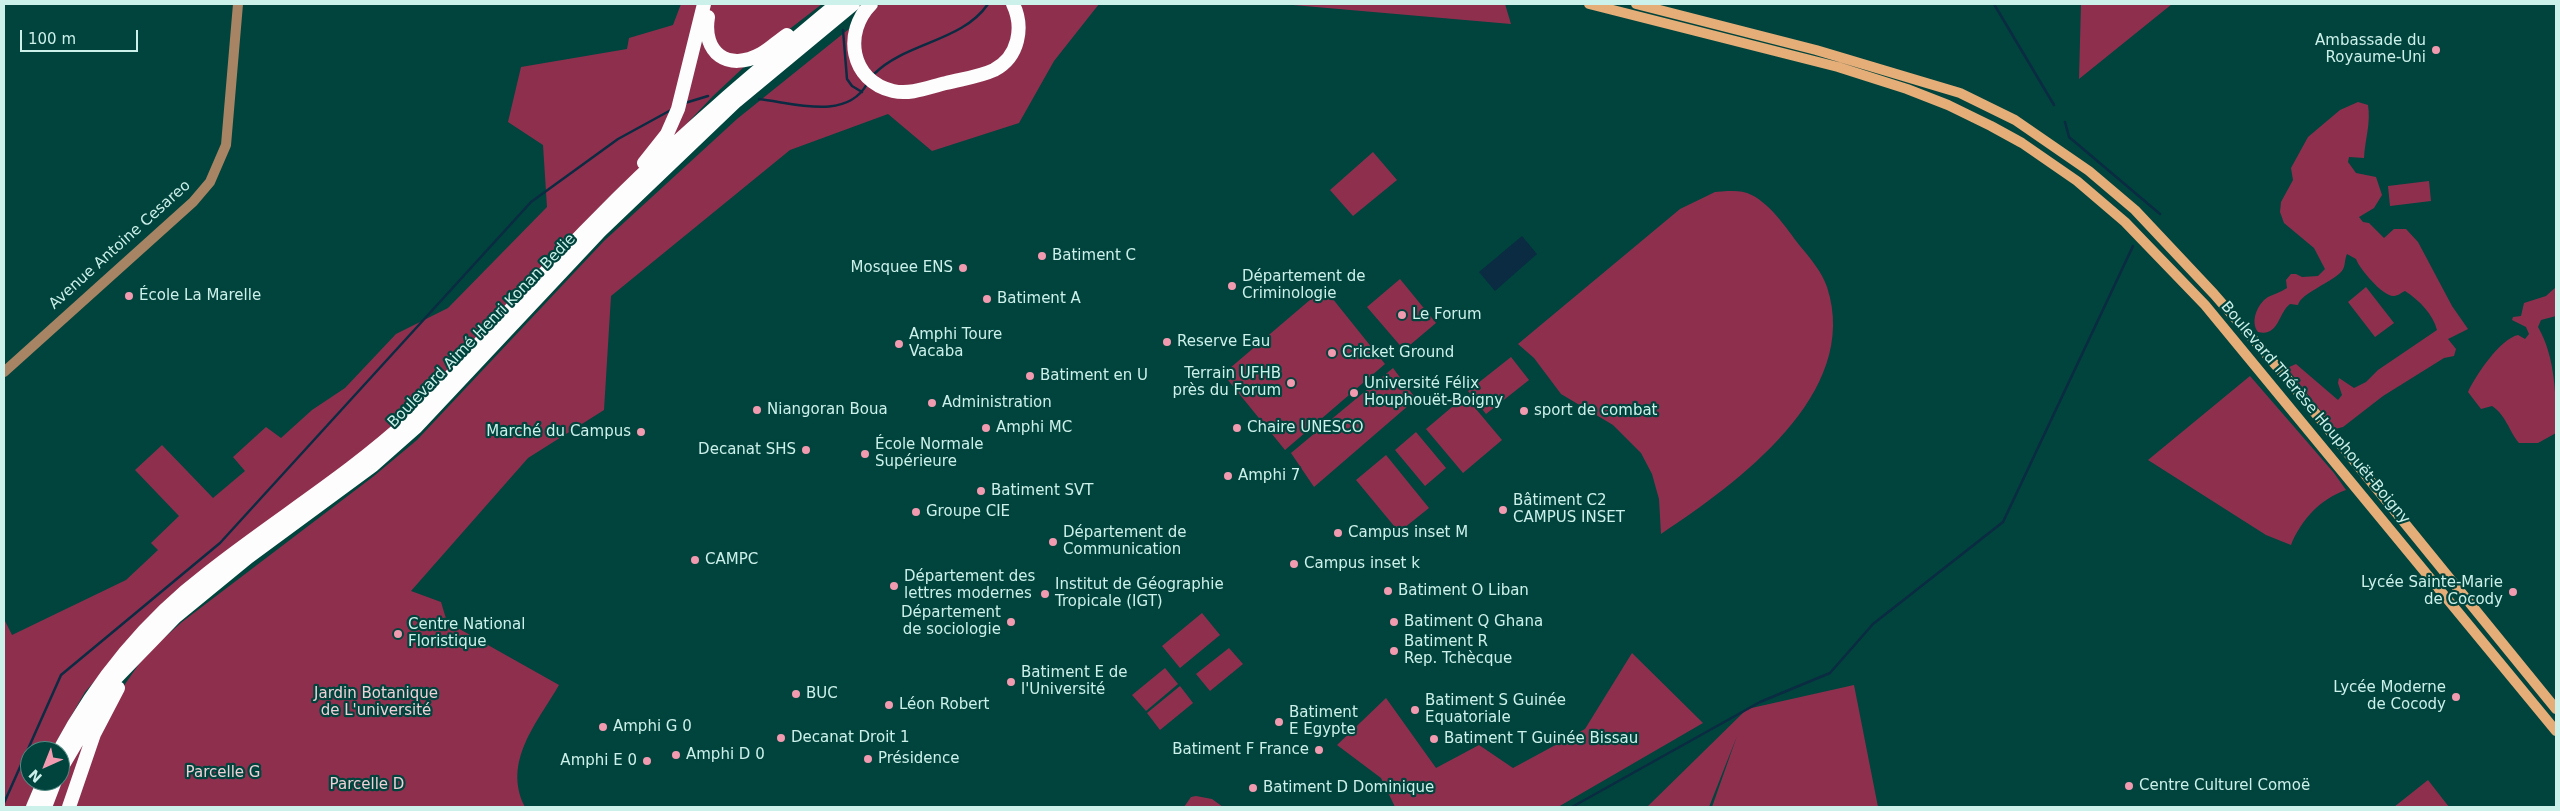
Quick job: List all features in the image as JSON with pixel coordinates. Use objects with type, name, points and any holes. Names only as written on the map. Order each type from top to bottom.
[{"type":"highway","points":[[619,197],[629,179],[668,134],[678,110],[704,4]]},
{"type":"highway","points":[[710,4],[706,31],[708,41],[722,57],[740,60],[761,54],[833,4]]},
{"type":"highway","name":"Boulevard Aimé Henri Konan Bedie","points":[[70,753],[112,682],[176,616],[248,557],[357,477],[416,427],[600,230],[732,98],[836,4]]},
{"type":"highway","name":"Boulevard Aimé Henri Konan Bedie","points":[[63,741],[78,714],[104,677],[123,653],[169,606],[206,574],[362,461],[414,415],[510,310],[619,197],[712,110],[754,85],[853,4]]},
{"type":"highway","points":[[871,4],[863,12],[852,41],[855,56],[871,78],[892,90],[908,92],[994,70],[1011,55],[1016,44],[1019,20],[1013,4]]},
{"type":"highway","points":[[69,807],[94,734],[141,652]]},
{"type":"highway","points":[[33,807],[40,791]]},
{"type":"highway","points":[[45,807],[51,791]]},
{"type":"main road","name":"Boulevard Thérèse Houphouët-Boigny","points":[[1589,4],[1838,67],[1906,89],[1974,117],[2022,143],[2077,181],[2125,222],[2205,305],[2556,731]]},
{"type":"main road","name":"Boulevard Thérèse Houphouët-Boigny","points":[[1636,4],[1816,50],[1927,83],[1979,102],[2032,131],[2113,191],[2187,264],[2284,376],[2556,709]]},
{"type":"street","name":"Avenue Antoine Cesareo","points":[[4,372],[192,202],[210,182],[226,144],[238,4]]},
{"type":"green space","points":[[681,4],[822,4],[761,51],[713,96],[401,425],[121,651],[85,692],[57,741],[20,741],[20,791],[32,791],[26,807],[4,807],[4,619],[12,635],[126,580],[158,550],[151,543],[179,516],[135,470],[162,445],[213,498],[245,471],[233,457],[266,427],[281,438],[312,410],[345,388],[396,334],[448,308],[547,207],[543,145],[508,122],[521,67],[627,49],[629,38],[673,25]]},
{"type":"green space","points":[[880,4],[1099,4],[1054,61],[1019,123],[932,151],[888,114],[790,150],[611,296],[604,410],[528,458],[411,591],[441,602],[447,622],[559,685],[525,743],[520,759],[518,774],[519,790],[525,807],[73,807],[98,735],[123,687],[146,654],[182,622],[374,476],[417,440],[604,241],[737,119]]},
{"type":"green space","points":[[1505,4],[1511,24],[1293,5]]},
{"type":"green space","points":[[2081,4],[2172,4],[2079,79]]},
{"type":"green space","points":[[2358,102],[2368,105],[2369,112],[2364,158],[2349,157],[2348,162],[2356,173],[2376,177],[2382,195],[2374,208],[2359,217],[2363,222],[2369,223],[2384,238],[2394,229],[2406,229],[2418,242],[2452,306],[2468,329],[2448,339],[2456,349],[2454,356],[2444,358],[2383,396],[2343,427],[2335,429],[2287,368],[2296,364],[2338,400],[2342,395],[2338,383],[2339,378],[2354,388],[2366,382],[2378,370],[2437,330],[2429,313],[2415,299],[2405,291],[2394,296],[2384,292],[2366,275],[2356,259],[2347,254],[2344,268],[2341,272],[2310,292],[2298,305],[2290,304],[2274,328],[2265,333],[2258,332],[2256,328],[2256,313],[2261,304],[2268,297],[2287,288],[2286,280],[2291,274],[2302,277],[2318,276],[2325,269],[2314,248],[2284,223],[2280,212],[2281,202],[2293,180],[2291,168],[2308,137],[2340,110]]},
{"type":"green space","points":[[1373,152],[1397,180],[1353,216],[1330,190]]},
{"type":"green space","points":[[2429,181],[2431,201],[2390,206],[2388,186]]},
{"type":"green space","points":[[1715,192],[1747,193],[1763,202],[1783,223],[1822,276],[1827,287],[1833,326],[1827,364],[1810,399],[1786,431],[1756,462],[1724,489],[1661,534],[1659,499],[1652,474],[1641,453],[1613,425],[1561,394],[1534,358],[1518,344],[1680,209]]},
{"type":"green space","name":"Le Forum","points":[[1400,279],[1436,323],[1404,350],[1367,307]]},
{"type":"green space","points":[[2366,287],[2394,323],[2375,337],[2348,302]]},
{"type":"green space","points":[[2556,287],[2556,316],[2541,320],[2538,327],[2552,365],[2556,433],[2538,443],[2519,443],[2497,410],[2492,406],[2481,409],[2468,392],[2496,350],[2511,338],[2518,335],[2525,339],[2529,334],[2526,327],[2512,320],[2513,317],[2521,316],[2524,303],[2546,296]]},
{"type":"green space","points":[[1324,288],[1385,364],[1285,450],[1223,374]]},
{"type":"green space","points":[[1511,357],[1529,380],[1486,414],[1468,391]]},
{"type":"green space","points":[[1393,368],[1416,399],[1314,487],[1291,453]]},
{"type":"green space","points":[[2250,376],[2334,473],[2346,490],[2328,499],[2312,512],[2300,527],[2291,545],[2266,535],[2148,460]]},
{"type":"green space","points":[[1465,396],[1502,440],[1463,473],[1426,429]]},
{"type":"green space","points":[[1416,432],[1446,468],[1425,486],[1395,450]]},
{"type":"green space","points":[[1386,455],[1429,508],[1399,532],[1356,480]]},
{"type":"green space","points":[[1202,613],[1220,635],[1180,668],[1162,646]]},
{"type":"green space","points":[[1229,648],[1243,664],[1210,691],[1196,674]]},
{"type":"green space","points":[[1632,653],[1703,723],[1558,807],[1395,807],[1381,778],[1337,745],[1386,698],[1436,768],[1479,745],[1513,768],[1585,729]]},
{"type":"green space","points":[[1165,668],[1178,684],[1146,711],[1132,695]]},
{"type":"green space","points":[[1854,685],[1878,807],[1712,807],[1737,736],[1709,807],[1647,807],[1747,709]]},
{"type":"green space","points":[[1180,686],[1193,703],[1160,730],[1147,713]]},
{"type":"green space","points":[[104,705],[64,807],[50,807],[57,791],[70,791],[70,761],[75,750]]},
{"type":"green space","points":[[2428,780],[2449,807],[2394,807]]},
{"type":"green space","points":[[1191,797],[1212,799],[1223,807],[1184,807]]},
{"type":"water","points":[[1522,236],[1537,254],[1495,291],[1479,272]]},
{"type":"waterway","points":[[874,74],[887,63],[964,26],[977,17],[988,4]]},
{"type":"waterway","points":[[1994,4],[2054,105]]},
{"type":"waterway","points":[[843,30],[847,79],[852,86],[862,92]]},
{"type":"waterway","points":[[759,99],[803,106],[833,106],[846,103],[858,95],[867,84]]},
{"type":"waterway","points":[[685,103],[708,96]]},
{"type":"waterway","points":[[4,803],[61,675],[220,543],[531,202],[618,139],[671,110]]},
{"type":"waterway","points":[[2065,122],[2069,137],[2160,214]]},
{"type":"waterway","points":[[1572,807],[1760,702],[1830,673],[1873,624],[2003,522],[2133,246]]},
{"type":"place","name":"Ambassade du Royaume-Uni","points":[[2436,50]]},
{"type":"place","name":"Batiment C","points":[[1042,256]]},
{"type":"place","name":"Mosquee ENS","points":[[963,268]]},
{"type":"place","name":"Département de Criminologie","points":[[1232,286]]},
{"type":"place","name":"École La Marelle","points":[[129,296]]},
{"type":"place","name":"Batiment A","points":[[987,299]]},
{"type":"place","name":"Le Forum","points":[[1402,315]]},
{"type":"place","name":"Reserve Eau","points":[[1167,342]]},
{"type":"place","name":"Amphi Toure Vacaba","points":[[899,344]]},
{"type":"place","name":"Cricket Ground","points":[[1332,353]]},
{"type":"place","name":"Batiment en U","points":[[1030,376]]},
{"type":"place","name":"Terrain UFHB près du Forum","points":[[1291,383]]},
{"type":"place","name":"Université Félix Houphouët-Boigny","points":[[1354,393]]},
{"type":"place","name":"Administration","points":[[932,403]]},
{"type":"place","name":"Niangoran Boua","points":[[757,410]]},
{"type":"place","name":"sport de combat","points":[[1524,411]]},
{"type":"place","name":"Amphi MC","points":[[986,428]]},
{"type":"place","name":"Chaire UNESCO","points":[[1237,428]]},
{"type":"place","name":"Marché du Campus","points":[[641,432]]},
{"type":"place","name":"Decanat SHS","points":[[806,450]]},
{"type":"place","name":"École Normale Supérieure","points":[[865,454]]},
{"type":"place","name":"Amphi 7","points":[[1228,476]]},
{"type":"place","name":"Batiment SVT","points":[[981,491]]},
{"type":"place","name":"Bâtiment C2 CAMPUS INSET","points":[[1503,510]]},
{"type":"place","name":"Groupe CIE","points":[[916,512]]},
{"type":"place","name":"Campus inset M","points":[[1338,533]]},
{"type":"place","name":"Département de Communication","points":[[1053,542]]},
{"type":"place","name":"CAMPC","points":[[695,560]]},
{"type":"place","name":"Campus inset k","points":[[1294,564]]},
{"type":"place","name":"Département des lettres modernes","points":[[894,586]]},
{"type":"place","name":"Batiment O Liban","points":[[1388,591]]},
{"type":"place","name":"Lycée Sainte-Marie de Cocody","points":[[2513,592]]},
{"type":"place","name":"Institut de Géographie Tropicale (IGT)","points":[[1045,594]]},
{"type":"place","name":"Département de sociologie","points":[[1011,622]]},
{"type":"place","name":"Batiment Q Ghana","points":[[1394,622]]},
{"type":"place","name":"Centre National Floristique","points":[[398,634]]},
{"type":"place","name":"Batiment R Rep. Tchècque","points":[[1394,651]]},
{"type":"place","name":"Batiment E de l'Université","points":[[1011,682]]},
{"type":"place","name":"BUC","points":[[796,694]]},
{"type":"place","name":"Lycée Moderne de Cocody","points":[[2456,697]]},
{"type":"place","name":"Léon Robert","points":[[889,705]]},
{"type":"place","name":"Batiment S Guinée Equatoriale","points":[[1415,710]]},
{"type":"place","name":"Batiment E Egypte","points":[[1279,722]]},
{"type":"place","name":"Amphi G 0","points":[[603,727]]},
{"type":"place","name":"Decanat Droit 1","points":[[781,738]]},
{"type":"place","name":"Batiment T Guinée Bissau","points":[[1434,739]]},
{"type":"place","name":"Batiment F France","points":[[1319,750]]},
{"type":"place","name":"Amphi D 0","points":[[676,755]]},
{"type":"place","name":"Présidence","points":[[868,759]]},
{"type":"place","name":"Amphi E 0","points":[[647,761]]},
{"type":"place","name":"Centre Culturel Comoë","points":[[2129,786]]},
{"type":"place","name":"Batiment D Dominique","points":[[1253,788]]},
{"type":"park label","name":"Jardin Botanique de L'université","points":[[376,702]]},
{"type":"park label","name":"Parcelle G","points":[[223,773]]},
{"type":"park label","name":"Parcelle D","points":[[367,785]]}]
